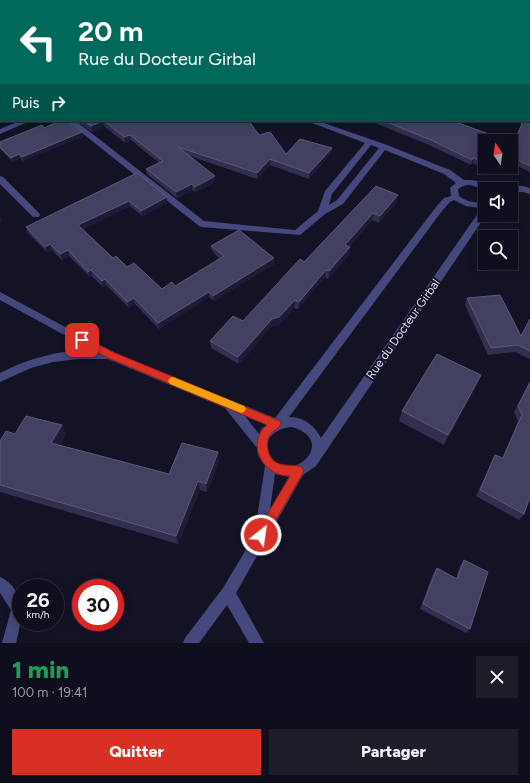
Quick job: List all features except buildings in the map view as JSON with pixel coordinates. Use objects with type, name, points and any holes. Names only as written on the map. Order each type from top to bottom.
[{"type":"street","points":[[0,132],[24,122]]},
{"type":"street","points":[[72,122],[202,224],[297,233],[322,212],[340,202],[384,147]]},
{"type":"street","points":[[314,122],[384,147],[447,172],[462,183]]},
{"type":"street","points":[[322,212],[328,193],[370,142]]},
{"type":"street","points":[[0,179],[36,215]]},
{"type":"street","points":[[261,445],[266,432],[277,423],[439,209],[447,200],[455,197],[454,188],[462,183],[474,182],[478,184]]},
{"type":"street","points":[[518,189],[530,191]]},
{"type":"street","name":"Rue du Docteur Girbal","points":[[455,197],[468,204],[478,205]]},
{"type":"street","name":"Rue du Docteur Girbal","points":[[190,643],[228,593],[299,471],[308,467],[315,460],[318,452],[478,220]]},
{"type":"street","points":[[0,296],[109,355],[277,423],[293,421],[307,427],[316,438],[318,452]]},
{"type":"street","points":[[0,378],[15,369],[38,360],[80,353],[109,355]]},
{"type":"street","points":[[229,404],[261,445],[264,456],[271,465],[284,471],[299,471]]},
{"type":"street","name":"Rue du Docteur Girbal","points":[[261,535],[266,490],[271,465]]},
{"type":"street","points":[[0,584],[6,589],[18,609],[9,643]]},
{"type":"street","points":[[228,593],[257,643]]},
{"type":"slow traffic","points":[[173,381],[241,409]]},
{"type":"route","points":[[82,340],[109,355],[276,424],[266,432],[261,445],[264,456],[271,465],[284,471],[299,471],[261,535]]}]
